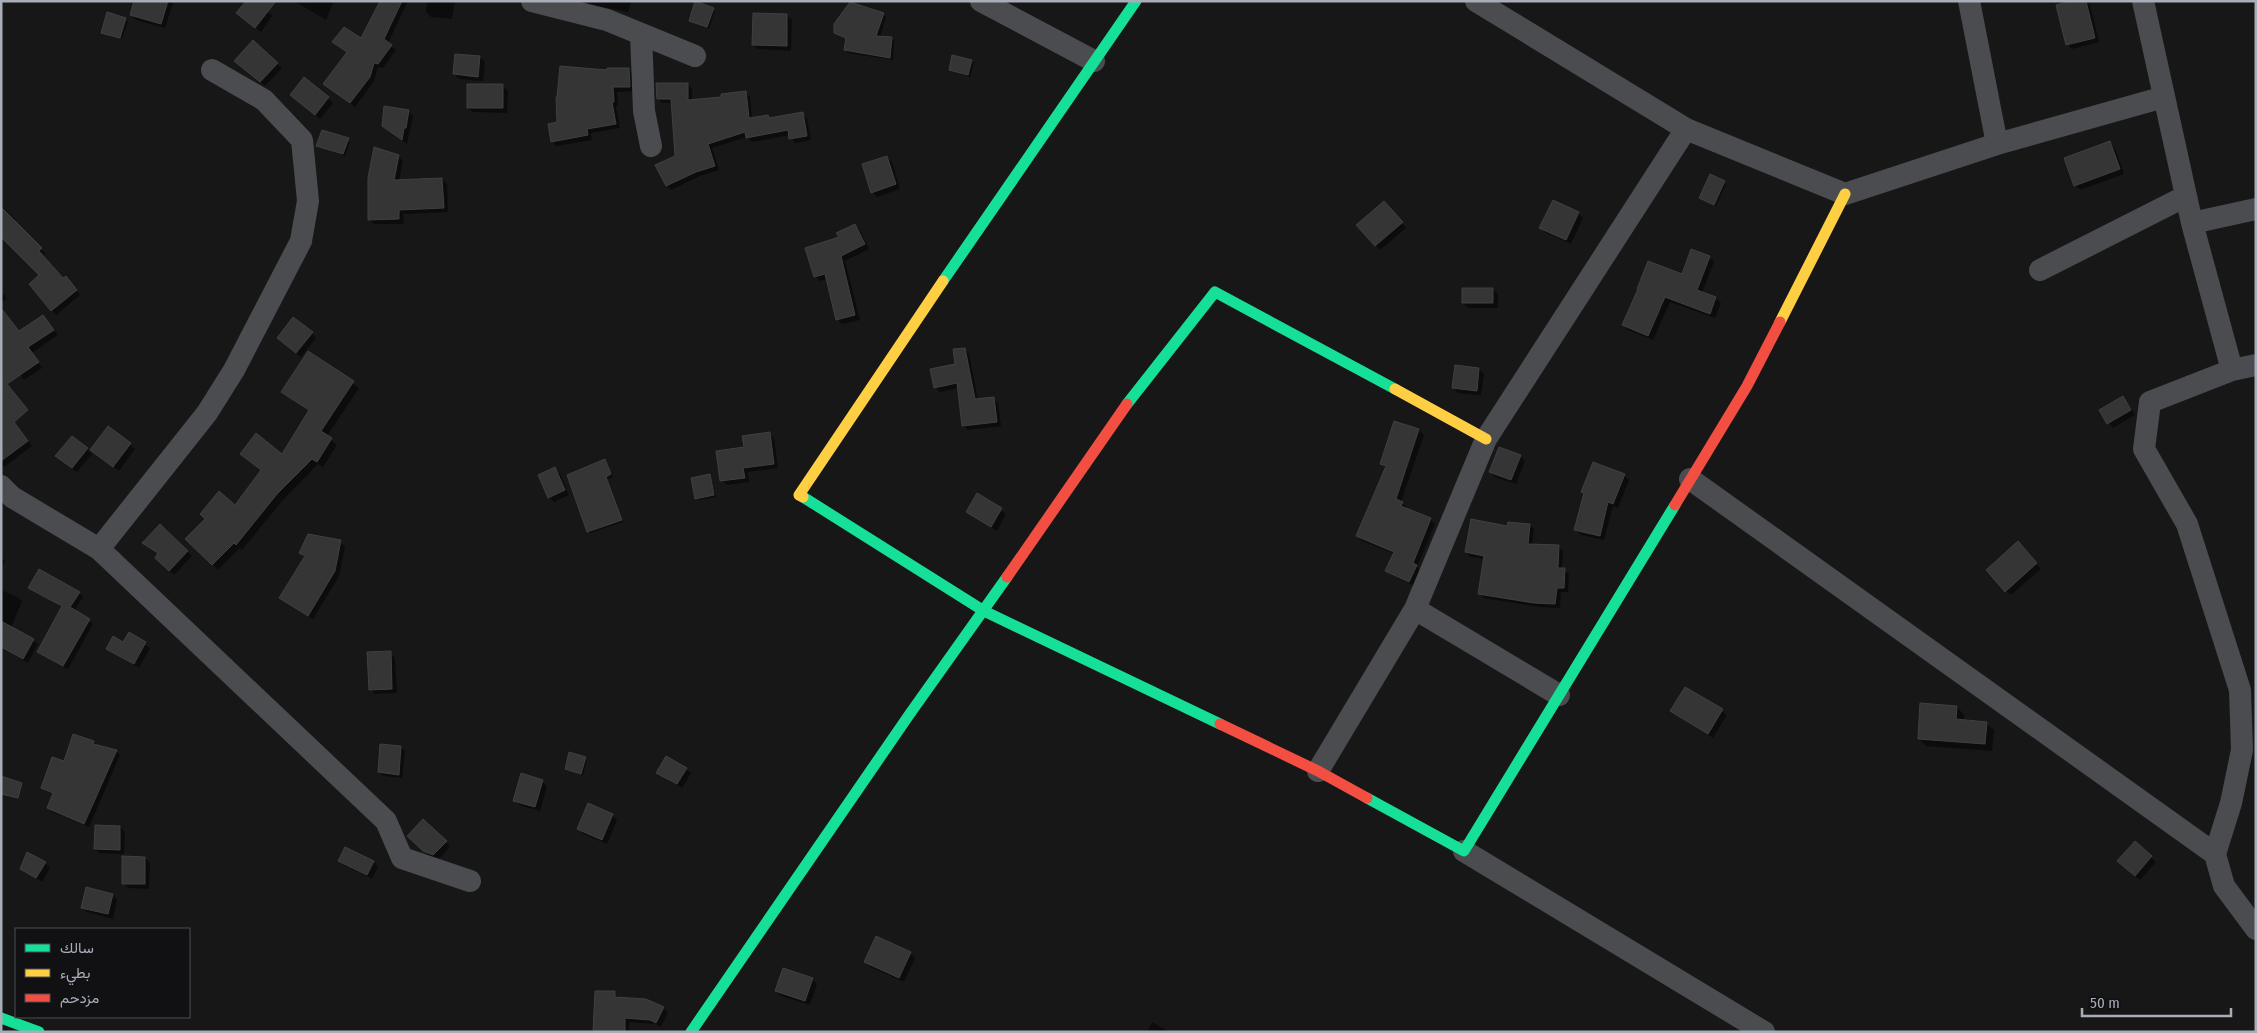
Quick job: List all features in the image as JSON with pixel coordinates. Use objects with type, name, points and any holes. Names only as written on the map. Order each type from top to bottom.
[{"type":"street","points":[[532,1],[606,20],[695,56]]},
{"type":"street","points":[[981,1],[1094,61]]},
{"type":"street","points":[[1136,1],[799,495],[984,611],[1318,771],[1464,851],[1764,1032]]},
{"type":"street","points":[[1476,1],[1686,130],[1845,194],[1997,144],[2164,97]]},
{"type":"street","points":[[1969,1],[1997,144]]},
{"type":"street","points":[[2142,1],[2192,223],[2232,370]]},
{"type":"street","points":[[641,34],[644,111],[651,146]]},
{"type":"street","points":[[100,548],[207,413],[234,370],[301,242],[308,201],[302,140],[264,100],[212,70]]},
{"type":"street","points":[[1318,771],[1415,609],[1486,439],[1686,130]]},
{"type":"street","points":[[1464,851],[1747,386],[1845,194]]},
{"type":"street","points":[[2040,270],[2186,196]]},
{"type":"street","points":[[2192,223],[2256,209]]},
{"type":"street","points":[[691,1032],[908,715],[984,611],[1131,398],[1215,292],[1486,439]]},
{"type":"street","points":[[2256,365],[2232,370],[2150,402],[2144,449],[2187,524],[2240,690],[2242,750],[2231,803],[2216,854],[2224,886],[2256,928]]},
{"type":"street","points":[[1690,479],[2216,854]]},
{"type":"street","points":[[1,486],[12,497],[100,548],[386,821],[402,858],[470,881]]},
{"type":"street","points":[[1415,609],[1559,695]]},
{"type":"street","points":[[1,1018],[39,1032]]},
{"type":"building","points":[[134,1],[168,1],[161,24],[130,15]]},
{"type":"building","points":[[246,1],[276,1],[255,28],[236,13]]},
{"type":"building","points":[[380,1],[402,1],[384,39],[392,45],[378,64],[374,63],[370,77],[350,103],[323,84],[347,52],[332,42],[344,27],[361,38]]},
{"type":"building","points":[[695,1],[714,8],[707,27],[689,21]]},
{"type":"building","points":[[2073,1],[2086,1],[2095,38],[2066,45],[2056,5]]},
{"type":"building","points":[[850,2],[884,13],[876,36],[892,37],[890,58],[844,50],[846,38],[834,33],[834,24]]},
{"type":"building","points":[[107,12],[126,18],[120,38],[101,33]]},
{"type":"building","points":[[753,13],[787,14],[787,46],[752,45]]},
{"type":"building","points":[[253,40],[278,63],[260,82],[234,61]]},
{"type":"building","points":[[455,54],[480,56],[478,77],[453,74]]},
{"type":"building","points":[[952,55],[972,60],[968,75],[949,70]]},
{"type":"building","points":[[560,66],[607,70],[607,68],[629,68],[630,87],[613,87],[614,102],[612,102],[616,124],[587,129],[588,135],[551,142],[548,124],[557,122],[556,97]]},
{"type":"building","points":[[304,77],[329,97],[315,115],[290,95]]},
{"type":"building","points":[[656,83],[688,83],[688,100],[721,97],[721,94],[746,91],[749,118],[768,115],[769,118],[803,112],[807,136],[789,139],[788,130],[746,138],[745,132],[708,144],[715,166],[696,172],[666,186],[655,165],[675,156],[671,99],[657,99]]},
{"type":"building","points":[[467,84],[503,84],[503,108],[467,108]]},
{"type":"building","points":[[384,106],[409,110],[402,140],[382,126]]},
{"type":"building","points":[[322,130],[349,138],[343,154],[316,146]]},
{"type":"building","points":[[2110,141],[2120,169],[2074,186],[2064,158]]},
{"type":"building","points":[[374,147],[399,155],[394,180],[442,178],[444,208],[399,210],[399,219],[368,220],[368,178]]},
{"type":"building","points":[[887,156],[896,184],[871,193],[862,164]]},
{"type":"building","points":[[1710,174],[1725,181],[1714,205],[1699,198]]},
{"type":"building","points":[[1553,200],[1579,212],[1566,240],[1539,228]]},
{"type":"building","points":[[1384,201],[1403,222],[1375,246],[1356,225]]},
{"type":"building","points":[[1,207],[42,248],[39,251],[63,278],[66,276],[77,290],[51,311],[29,284],[39,275],[1,237]]},
{"type":"building","points":[[855,224],[865,244],[841,256],[855,315],[836,320],[825,274],[814,277],[805,248],[839,237],[836,233]]},
{"type":"building","points":[[1691,249],[1710,256],[1697,290],[1716,297],[1710,314],[1665,297],[1648,336],[1622,325],[1648,261],[1682,274]]},
{"type":"building","points":[[1462,288],[1493,288],[1493,303],[1462,303]]},
{"type":"building","points":[[1,308],[19,331],[43,315],[54,330],[28,347],[39,362],[7,384],[28,410],[14,422],[28,441],[1,461]]},
{"type":"building","points":[[293,317],[313,332],[296,353],[277,338]]},
{"type":"building","points":[[965,348],[975,399],[994,397],[997,422],[962,426],[957,383],[934,388],[930,369],[955,364],[953,349]]},
{"type":"building","points":[[308,351],[354,381],[321,431],[332,438],[317,462],[312,459],[277,494],[236,545],[234,543],[212,565],[185,539],[205,519],[200,514],[219,491],[235,505],[261,470],[240,454],[256,433],[282,454],[309,410],[281,392]]},
{"type":"building","points":[[1455,365],[1479,368],[1477,391],[1452,388]]},
{"type":"building","points":[[2123,396],[2131,410],[2107,424],[2099,410]]},
{"type":"building","points":[[1394,421],[1419,429],[1396,499],[1403,502],[1401,506],[1431,518],[1413,563],[1417,565],[1409,582],[1385,571],[1394,552],[1356,536],[1386,466],[1380,464]]},
{"type":"building","points":[[108,426],[131,443],[113,467],[90,450]]},
{"type":"building","points":[[770,432],[774,464],[743,468],[745,478],[720,481],[716,451],[744,447],[742,436]]},
{"type":"building","points":[[72,436],[88,448],[72,468],[55,456]]},
{"type":"building","points":[[1499,447],[1521,455],[1511,480],[1489,472]]},
{"type":"building","points":[[605,459],[611,474],[606,477],[622,520],[587,532],[567,475]]},
{"type":"building","points":[[1593,462],[1625,474],[1613,504],[1608,502],[1600,536],[1574,530],[1584,493],[1581,492]]},
{"type":"building","points":[[555,467],[565,490],[548,498],[538,475]]},
{"type":"building","points":[[710,474],[714,495],[695,499],[691,478]]},
{"type":"building","points":[[977,493],[1002,508],[991,527],[966,512]]},
{"type":"building","points":[[1471,519],[1507,526],[1508,522],[1530,524],[1528,544],[1559,545],[1558,568],[1565,568],[1564,588],[1557,588],[1555,604],[1534,603],[1478,594],[1484,556],[1465,552]]},
{"type":"building","points":[[160,524],[188,551],[169,571],[155,558],[158,553],[142,543]]},
{"type":"building","points":[[308,534],[341,540],[335,571],[308,616],[279,598],[305,556],[299,553]]},
{"type":"building","points":[[2018,541],[2037,563],[2005,592],[1986,570]]},
{"type":"building","points":[[39,569],[80,592],[70,607],[90,619],[63,666],[37,652],[62,606],[28,588]]},
{"type":"building","points":[[1,621],[34,639],[23,659],[1,647]]},
{"type":"building","points":[[129,632],[146,642],[134,664],[106,649],[113,636],[123,642]]},
{"type":"building","points":[[391,651],[392,689],[369,690],[367,652]]},
{"type":"building","points":[[1685,687],[1723,709],[1708,734],[1670,711]]},
{"type":"building","points":[[1920,703],[1957,706],[1956,719],[1987,722],[1985,744],[1918,739]]},
{"type":"building","points":[[73,734],[94,741],[93,744],[117,750],[84,824],[47,808],[53,793],[41,788],[52,757],[64,761]]},
{"type":"building","points":[[380,744],[401,746],[399,775],[378,772]]},
{"type":"building","points":[[569,752],[586,757],[581,774],[565,769]]},
{"type":"building","points":[[666,756],[687,768],[677,784],[656,773]]},
{"type":"building","points":[[521,773],[543,780],[535,807],[513,801]]},
{"type":"building","points":[[1,776],[22,783],[18,798],[1,794]]},
{"type":"building","points":[[588,803],[613,814],[602,840],[577,829]]},
{"type":"building","points":[[423,819],[447,841],[433,855],[423,851],[407,836]]},
{"type":"building","points":[[95,825],[120,826],[120,850],[94,849]]},
{"type":"building","points":[[2135,841],[2152,856],[2135,876],[2117,861]]},
{"type":"building","points":[[345,847],[374,861],[367,875],[338,861]]},
{"type":"building","points":[[27,852],[46,862],[36,878],[20,869]]},
{"type":"building","points":[[122,856],[145,857],[145,884],[122,884]]},
{"type":"building","points":[[86,887],[113,894],[108,914],[81,908]]},
{"type":"building","points":[[876,936],[911,952],[899,978],[864,962]]},
{"type":"building","points":[[783,968],[813,978],[805,1001],[775,991]]},
{"type":"building","points":[[595,991],[615,991],[615,997],[646,999],[664,1007],[656,1023],[650,1020],[625,1018],[625,1032],[593,1032]]},
{"type":"traffic: fast","points":[[943,281],[1136,1]]},
{"type":"traffic: fast","points":[[1127,404],[1215,292],[1395,389]]},
{"type":"traffic: fast","points":[[803,497],[984,611],[1220,724]]},
{"type":"traffic: fast","points":[[1367,798],[1464,851],[1675,505]]},
{"type":"traffic: fast","points":[[691,1032],[909,715],[1007,577]]},
{"type":"traffic: fast","points":[[1,1018],[39,1032]]},
{"type":"traffic: slow","points":[[1780,322],[1845,194]]},
{"type":"traffic: slow","points":[[803,497],[799,495],[943,281]]},
{"type":"traffic: slow","points":[[1395,389],[1486,439]]},
{"type":"traffic: jam","points":[[1675,505],[1747,386],[1780,322]]},
{"type":"traffic: jam","points":[[1007,577],[1127,404]]},
{"type":"traffic: jam","points":[[1220,724],[1318,771],[1367,798]]}]
